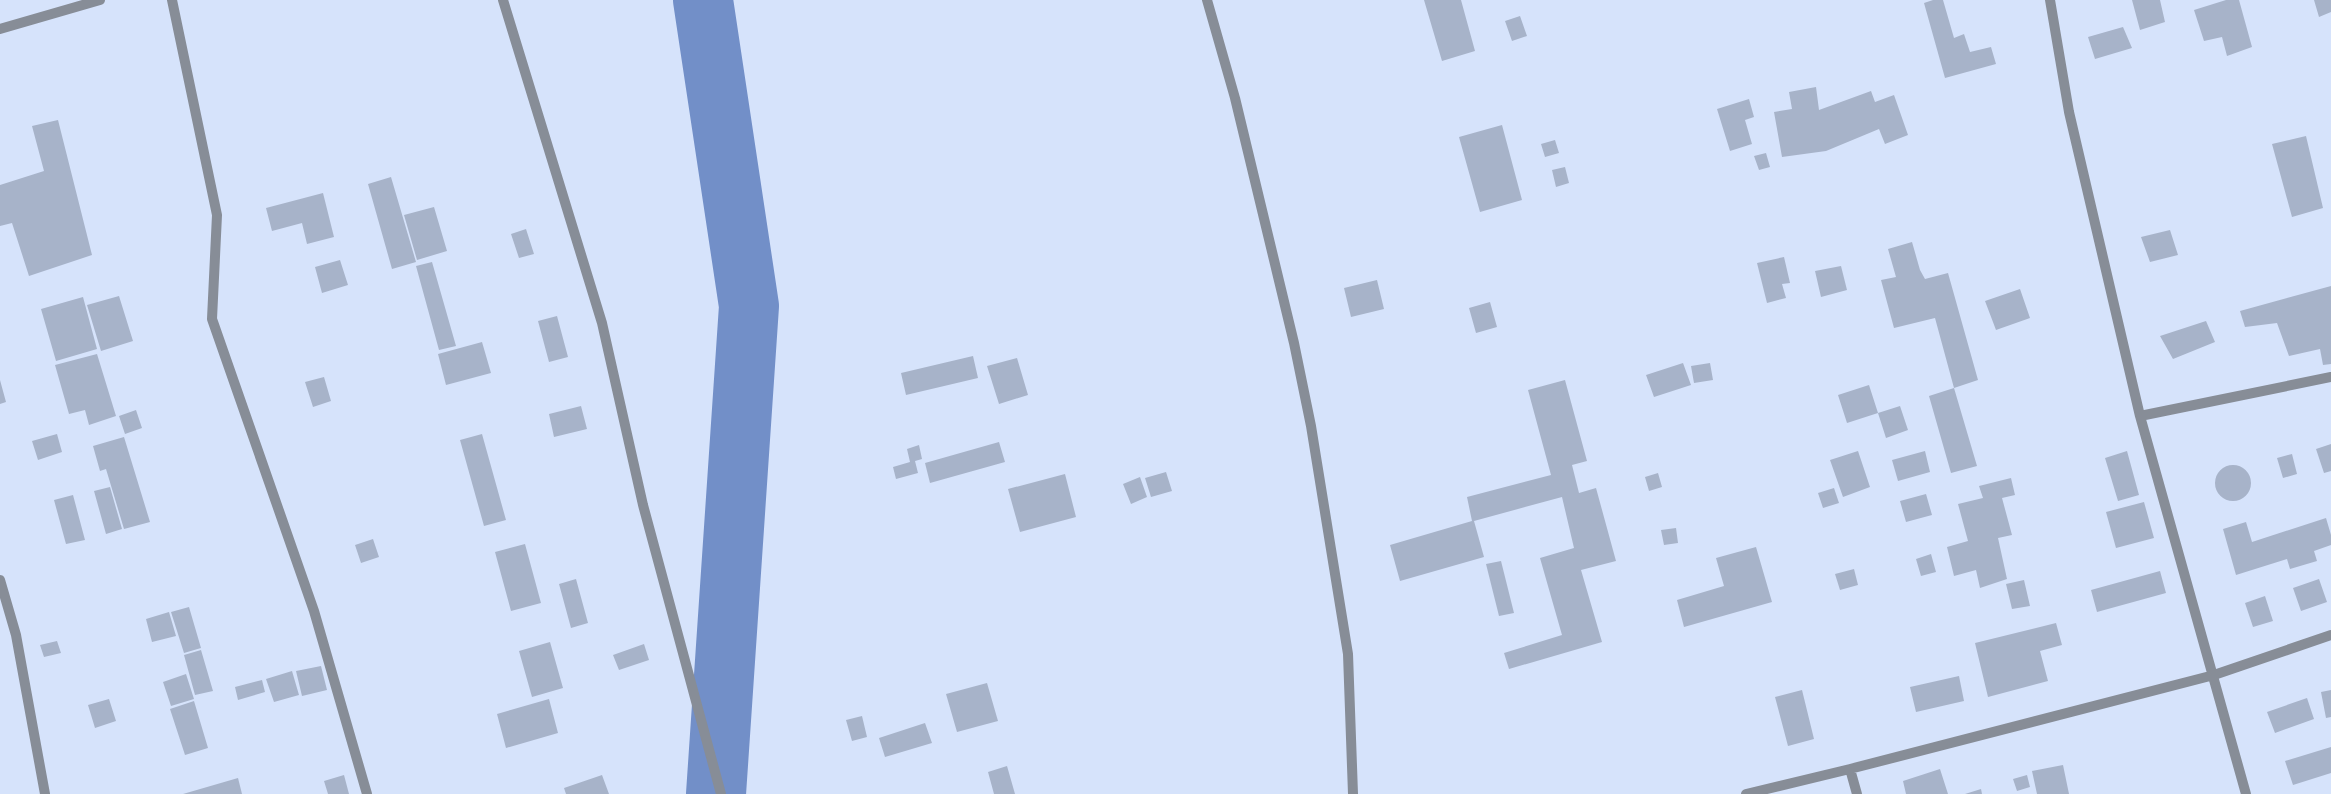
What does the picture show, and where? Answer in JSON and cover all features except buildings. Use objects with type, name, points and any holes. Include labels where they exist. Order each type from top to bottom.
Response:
[{"type":"street","points":[[0,29],[100,0]]},
{"type":"street","points":[[172,0],[217,215],[212,319],[314,611],[367,794]]},
{"type":"street","points":[[503,0],[602,323],[643,505],[721,794]]},
{"type":"street","points":[[1207,0],[1236,98],[1294,343],[1311,426],[1348,654],[1353,794]]},
{"type":"street","points":[[2050,0],[2069,112],[2140,416],[2214,675],[2246,794]]},
{"type":"street","points":[[2140,416],[2331,377]]},
{"type":"street","points":[[0,580],[16,635],[45,794]]},
{"type":"street","points":[[1746,794],[1850,769],[2214,675],[2331,635]]},
{"type":"street","points":[[1850,769],[1857,794]]},
{"type":"waterway","points":[[703,0],[749,306],[716,794]]}]
